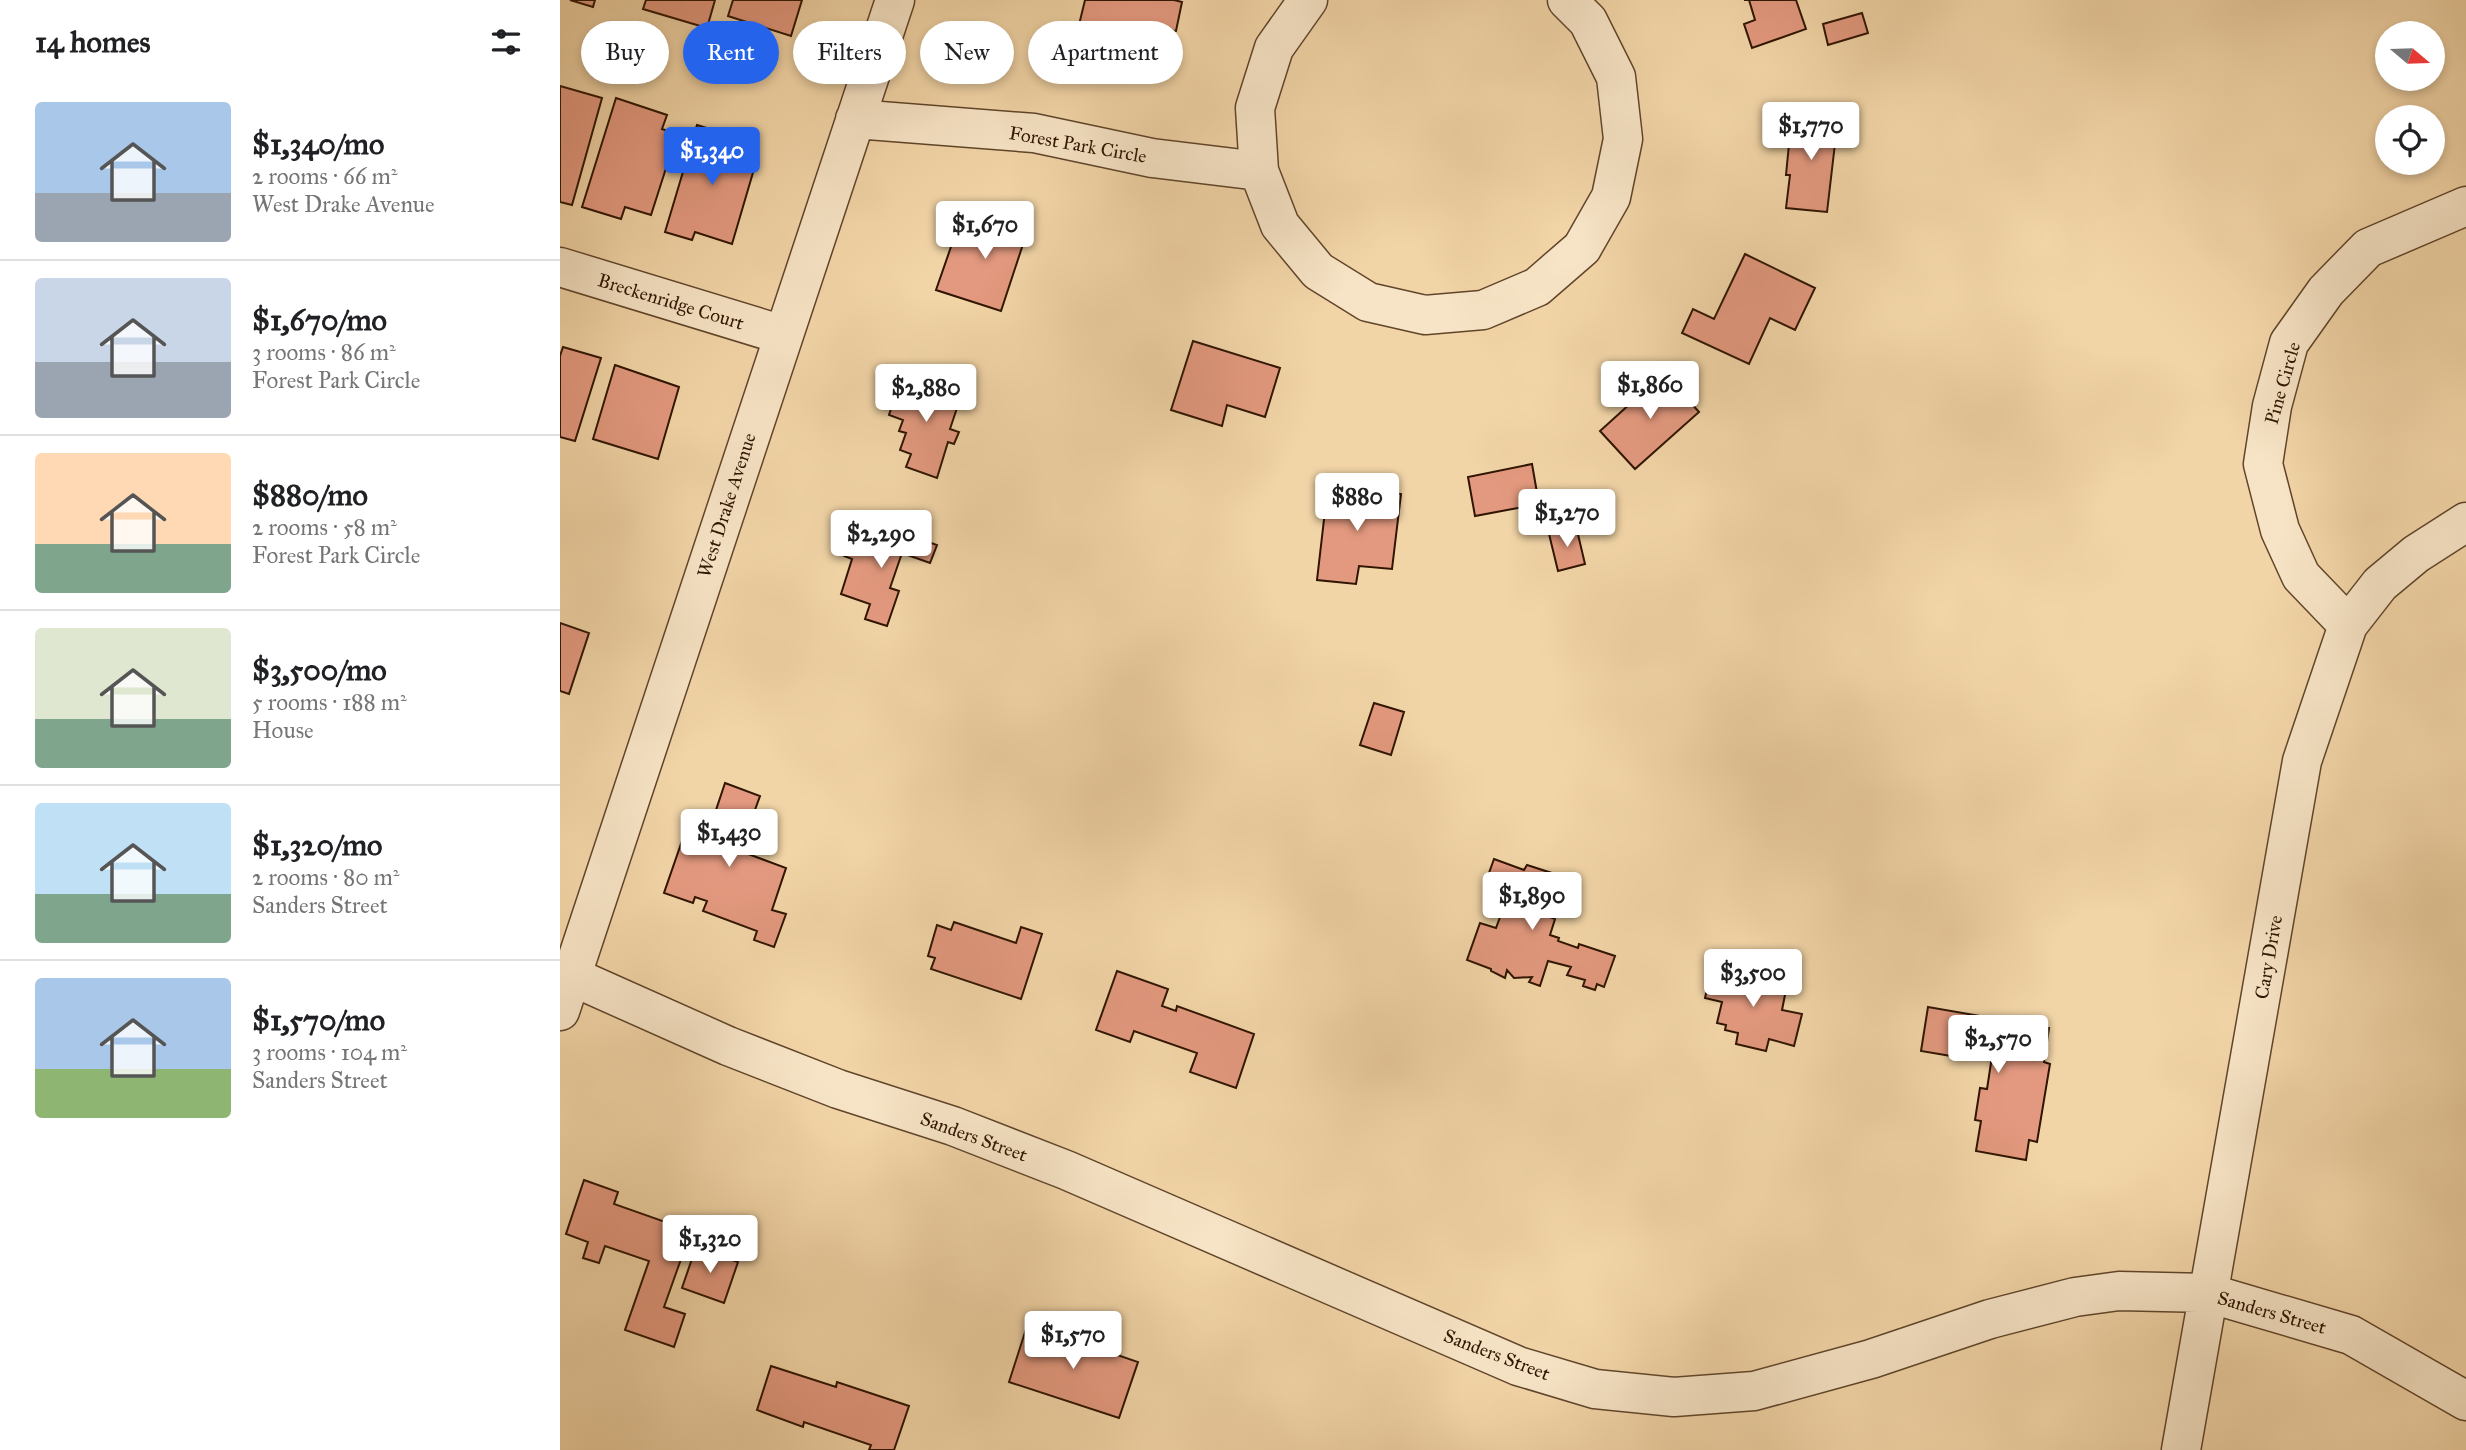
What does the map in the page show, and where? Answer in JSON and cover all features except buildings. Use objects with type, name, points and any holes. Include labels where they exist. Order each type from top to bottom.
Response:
[{"type":"street","name":"West Drake Avenue","points":[[564,986],[895,0]]},
{"type":"street","points":[[1308,0],[1274,48],[1255,108],[1259,171],[1280,225],[1318,271],[1368,302],[1425,315],[1483,310],[1537,287],[1582,248],[1611,197],[1623,139],[1616,77],[1588,21],[1567,0]]},
{"type":"street","name":"Forest Park Circle","points":[[855,119],[1034,133],[1152,158],[1259,171]]},
{"type":"street","name":"Pine Circle","points":[[2348,625],[2301,576],[2280,530],[2263,464],[2272,406],[2290,343],[2326,291],[2368,248],[2466,206]]},
{"type":"street","name":"Breckenridge Court","points":[[560,267],[783,335]]},
{"type":"street","name":"Cary Drive","points":[[2181,1450],[2302,761],[2348,625],[2380,584],[2416,554],[2466,522]]},
{"type":"street","name":"Sanders Street","points":[[564,986],[838,1089],[953,1126],[1066,1170],[1518,1366],[1595,1389],[1674,1397],[1754,1391],[1871,1359],[1990,1319],[2075,1297],[2119,1291],[2208,1293],[2351,1335],[2466,1401]]}]
